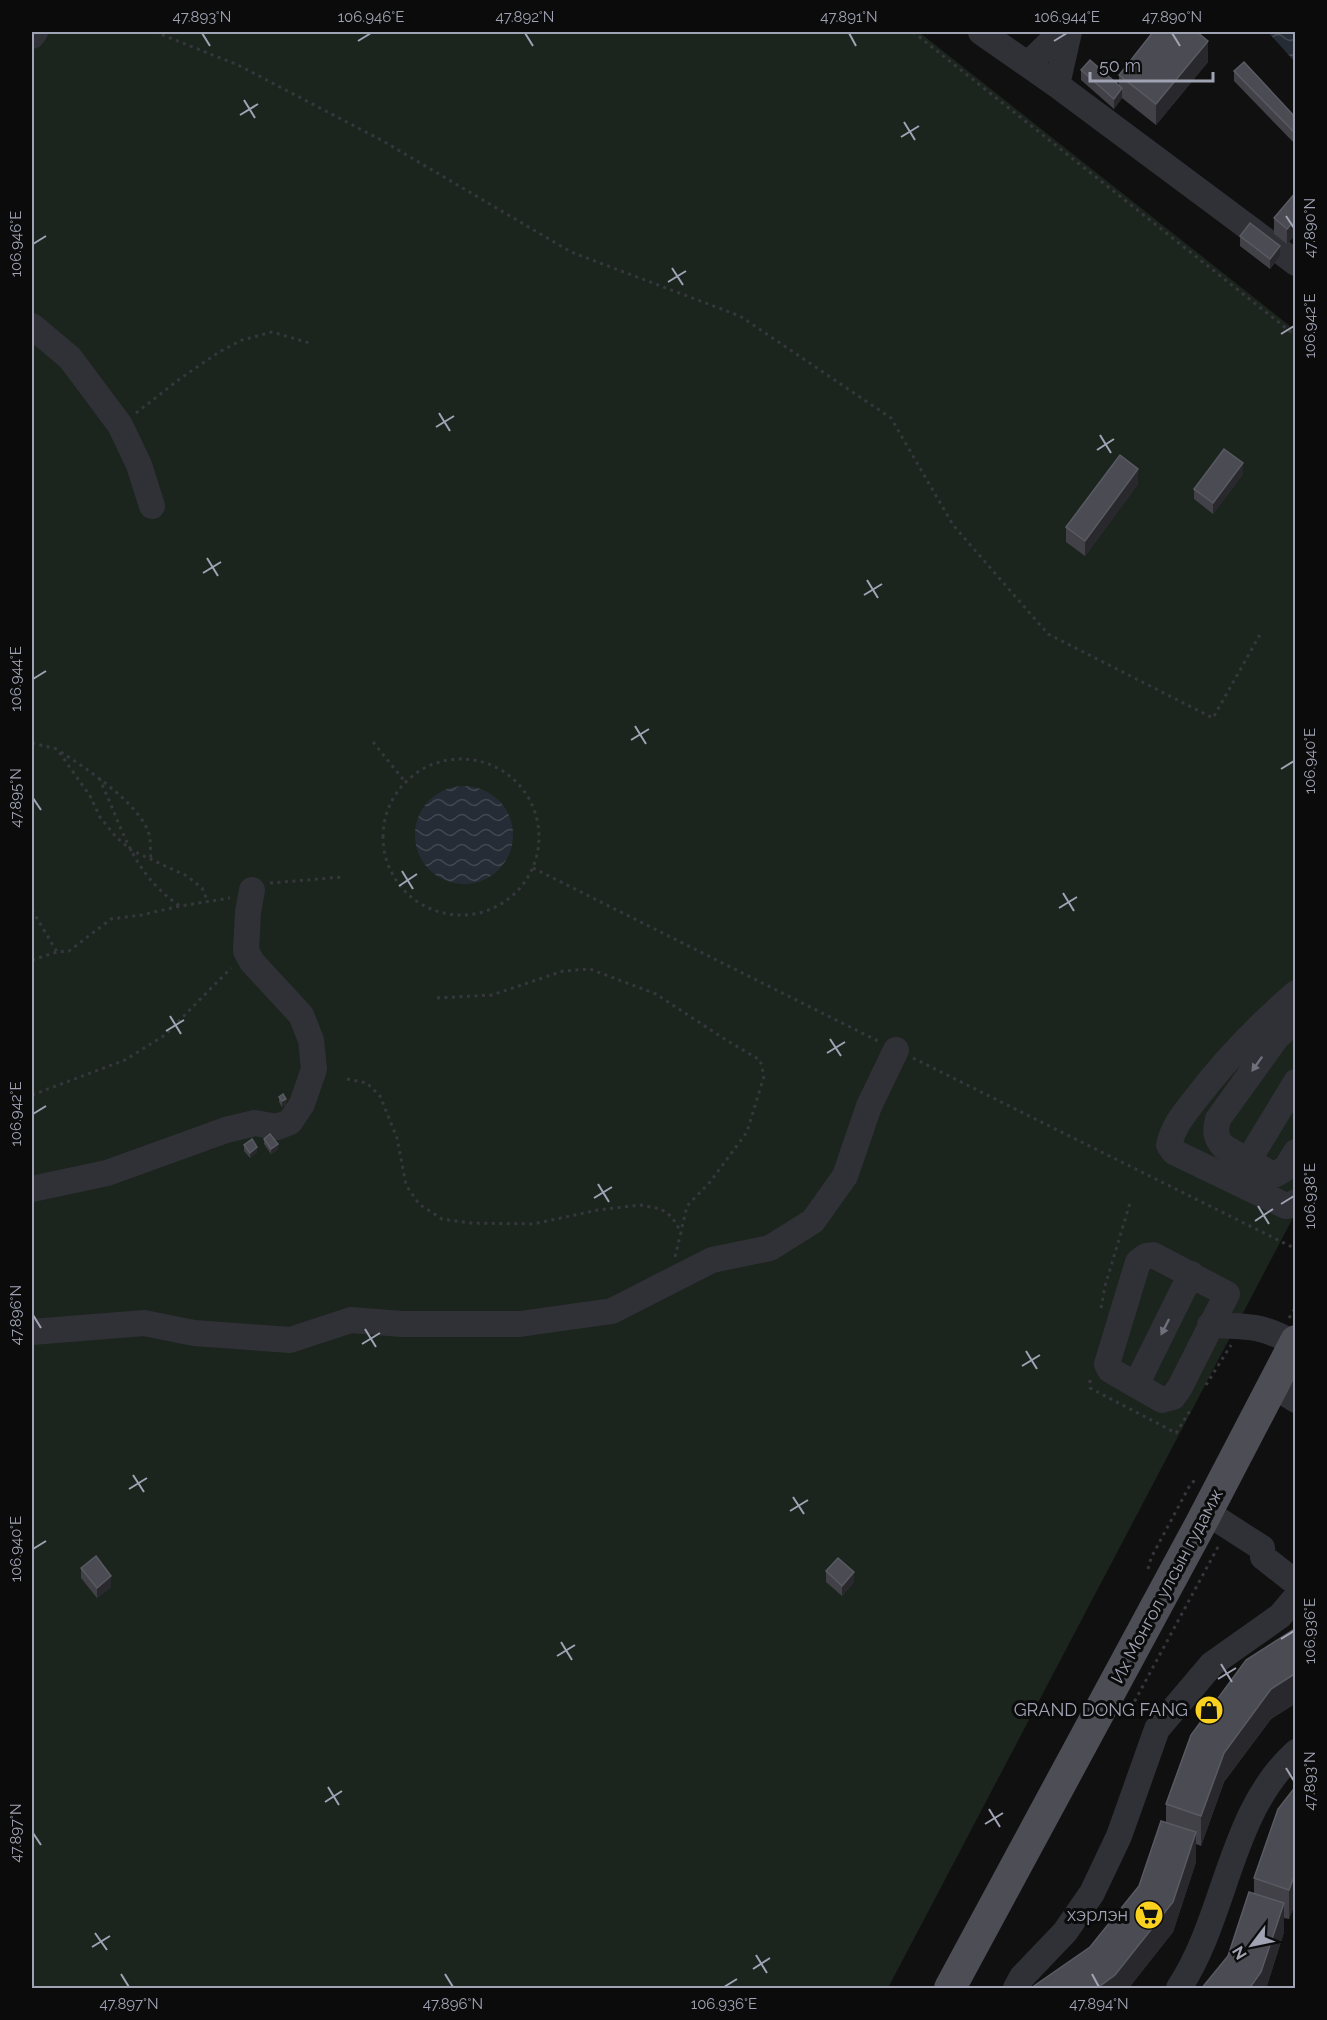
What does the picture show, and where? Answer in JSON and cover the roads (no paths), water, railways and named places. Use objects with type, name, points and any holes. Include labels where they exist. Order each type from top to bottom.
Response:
[{"type":"main road","name":"Их Монгол улсын гудамж","points":[[950,1989],[1203,1520],[1284,1393],[1295,1343]]},
{"type":"street","points":[[32,36],[35,32]]},
{"type":"street","points":[[981,32],[1058,85],[1296,262]]},
{"type":"street","points":[[1028,64],[1060,32]]},
{"type":"street","points":[[1058,85],[1069,32]]},
{"type":"street","points":[[32,326],[70,358],[120,425],[139,465],[152,506]]},
{"type":"street","points":[[32,1189],[107,1173],[226,1130],[255,1123],[277,1127],[290,1122],[302,1104],[314,1069],[311,1040],[301,1015],[252,962],[246,951],[248,912],[252,890]]},
{"type":"street","points":[[1296,993],[1266,1019],[1218,1068],[1173,1130],[1169,1144],[1174,1152],[1286,1206],[1296,1202]]},
{"type":"street","points":[[1296,1020],[1277,1037],[1218,1119],[1215,1130],[1218,1141],[1224,1147],[1276,1174],[1286,1168],[1296,1152]]},
{"type":"street","points":[[36,1329],[144,1323],[194,1333],[290,1340],[351,1320],[402,1324],[520,1324],[612,1311],[712,1260],[770,1248],[813,1221],[845,1176],[869,1106],[897,1050]]},
{"type":"street","points":[[1248,1161],[1296,1082]]},
{"type":"street","points":[[1227,1294],[1173,1397],[1162,1400],[1110,1370],[1107,1364],[1138,1262],[1146,1256],[1153,1255],[1227,1294],[1262,1328]]},
{"type":"street","points":[[1136,1385],[1191,1274]]},
{"type":"street","points":[[1210,1325],[1262,1328],[1295,1343]]},
{"type":"street","points":[[1203,1520],[1254,1561],[1263,1557],[1296,1583]]},
{"type":"street","points":[[1016,1989],[1022,1977],[1065,1932],[1092,1893],[1119,1836],[1157,1729],[1212,1664],[1280,1616],[1296,1597]]},
{"type":"street","points":[[1179,1989],[1196,1959],[1252,1814],[1267,1784],[1296,1752]]},
{"type":"water","points":[[1268,32],[1295,32],[1295,62]]},
{"type":"water","points":[[464,786],[483,790],[499,800],[509,816],[513,835],[509,854],[499,870],[483,880],[464,884],[445,880],[429,870],[419,854],[415,835],[419,816],[429,800],[445,790]]},
{"type":"place","name":"GRAND DONG FANG","points":[[1209,1710]]},
{"type":"place","name":"хэрлэн","points":[[1149,1915]]}]
